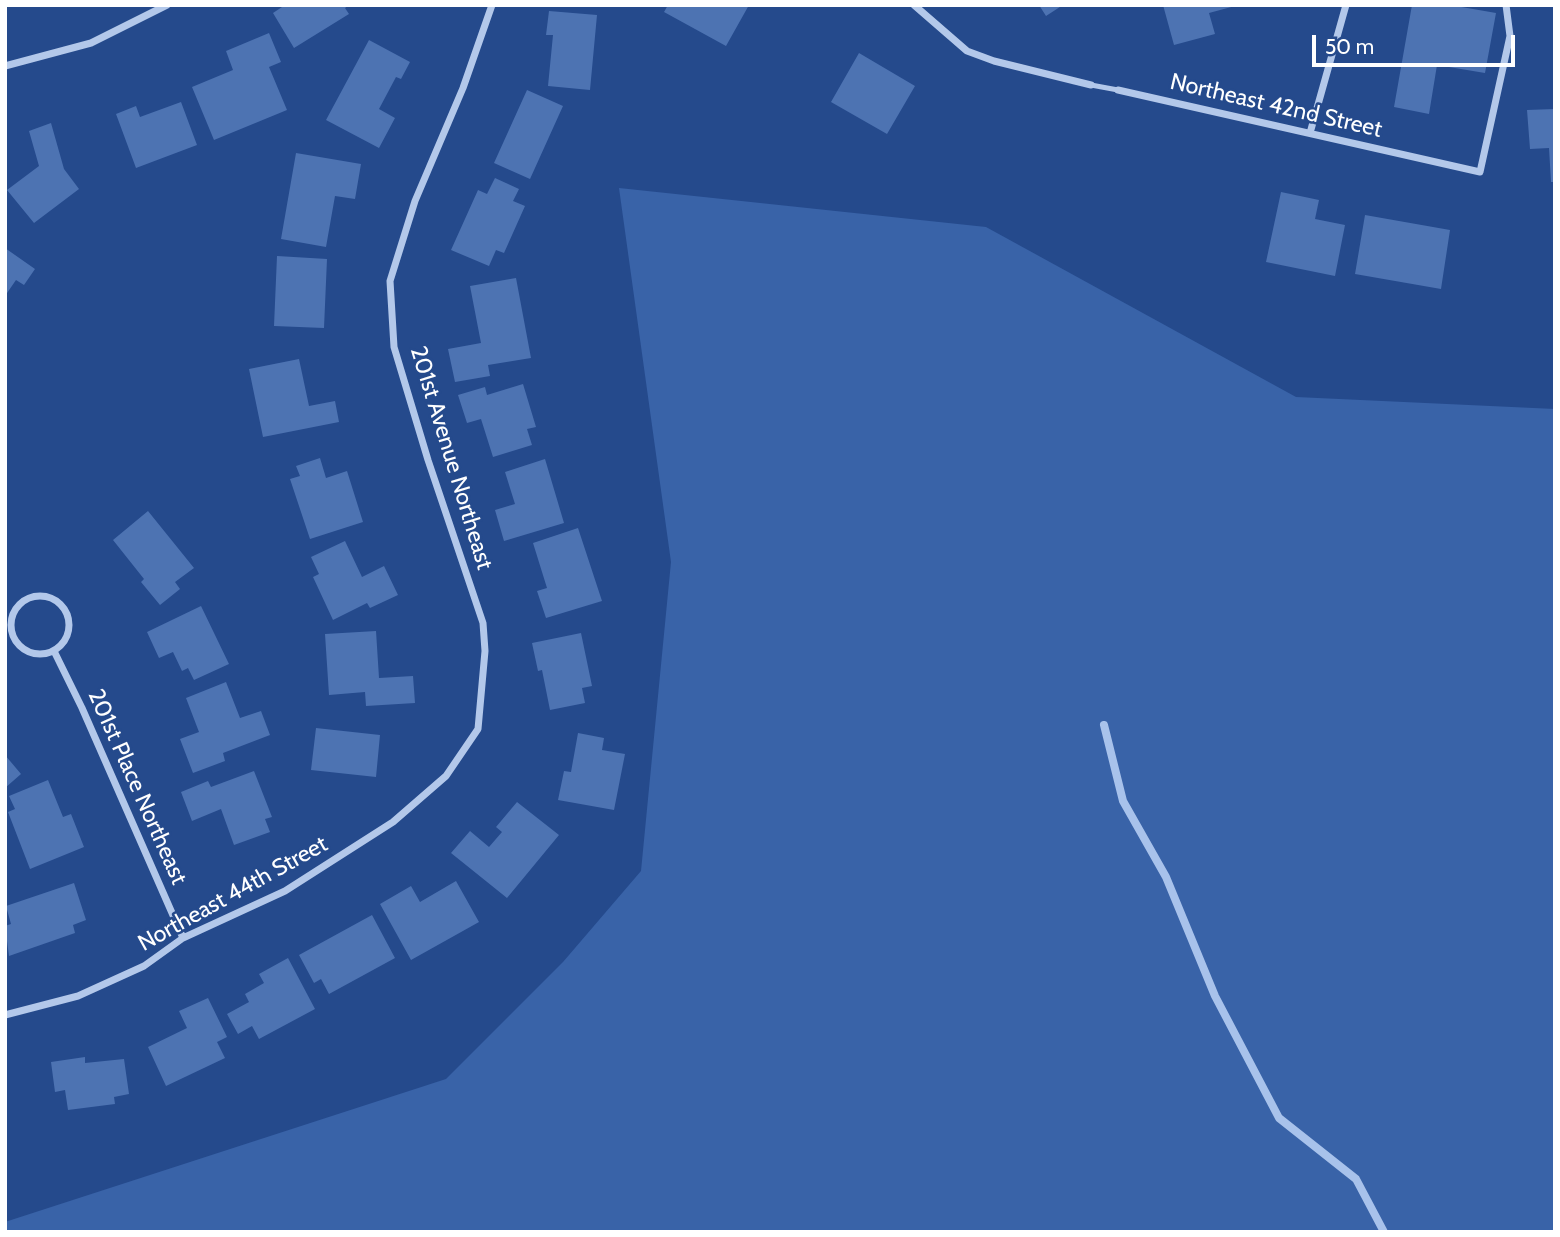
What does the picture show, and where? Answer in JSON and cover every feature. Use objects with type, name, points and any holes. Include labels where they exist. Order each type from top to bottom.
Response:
[{"type":"street","points":[[5,66],[92,43],[167,5]]},
{"type":"street","name":"201st Avenue Northeast","points":[[478,729],[485,652],[483,623],[428,460],[394,347],[390,281],[415,201],[463,89],[492,5]]},
{"type":"street","name":"Northeast 42nd Street","points":[[914,5],[967,51],[994,61],[1091,85]]},
{"type":"street","points":[[1310,133],[1346,5]]},
{"type":"street","name":"Northeast 42nd Street","points":[[1118,90],[1480,172],[1510,36],[1506,5]]},
{"type":"street","points":[[47,597],[64,608],[70,627],[68,637],[54,651],[34,654],[24,650],[12,634],[13,614],[27,599],[47,597]]},
{"type":"street","name":"201st Place Northeast","points":[[54,651],[82,708],[183,938]]},
{"type":"street","name":"Northeast 44th Street","points":[[5,1015],[78,996],[144,966],[183,938],[285,891],[393,822],[446,776],[478,729]]},
{"type":"lane","name":"Northeast 42nd Street","points":[[1091,85],[1118,90]]},
{"type":"shaded area","points":[[619,188],[986,227],[1296,397],[1555,409],[1555,1232],[5,1232],[5,1222],[446,1079],[563,962],[641,871],[671,562]]},
{"type":"building","points":[[285,5],[349,5],[345,8],[349,14],[294,48],[273,13]]},
{"type":"building","points":[[668,5],[749,5],[726,46],[664,12]]},
{"type":"building","points":[[1039,5],[1063,5],[1046,16]]},
{"type":"building","points":[[1163,5],[1235,6],[1209,13],[1215,34],[1174,45]]},
{"type":"building","points":[[1412,5],[1450,5],[1496,13],[1485,73],[1437,65],[1429,114],[1394,107]]},
{"type":"building","points":[[549,11],[597,15],[590,90],[548,86],[553,35],[546,35]]},
{"type":"building","points":[[269,33],[281,62],[269,67],[287,110],[214,140],[192,87],[233,70],[226,51]]},
{"type":"building","points":[[369,40],[410,62],[401,79],[396,77],[379,109],[395,118],[379,148],[326,120]]},
{"type":"building","points":[[859,53],[915,86],[887,134],[831,102]]},
{"type":"building","points":[[527,90],[563,106],[530,179],[494,163]]},
{"type":"building","points":[[181,102],[197,145],[136,168],[116,114],[136,106],[140,117]]},
{"type":"building","points":[[1555,109],[1555,182],[1551,182],[1549,148],[1530,149],[1527,110]]},
{"type":"building","points":[[51,123],[64,169],[79,189],[34,223],[7,190],[39,166],[29,131]]},
{"type":"building","points":[[296,153],[361,164],[355,199],[335,196],[326,247],[281,239]]},
{"type":"building","points":[[495,178],[519,189],[513,201],[525,206],[504,253],[496,250],[489,266],[451,250],[478,190],[487,194]]},
{"type":"building","points":[[1281,192],[1319,200],[1315,219],[1345,225],[1335,276],[1266,262]]},
{"type":"building","points":[[1365,215],[1450,230],[1441,289],[1355,274]]},
{"type":"building","points":[[5,248],[35,269],[24,285],[16,280],[5,296]]},
{"type":"building","points":[[277,256],[327,259],[324,328],[274,326]]},
{"type":"building","points":[[516,278],[531,358],[488,365],[490,376],[455,382],[448,349],[481,343],[470,286]]},
{"type":"building","points":[[299,359],[309,406],[335,401],[339,422],[263,437],[249,369]]},
{"type":"building","points":[[523,384],[536,427],[527,429],[532,445],[493,457],[481,419],[467,423],[458,395],[485,387],[487,395]]},
{"type":"building","points":[[320,458],[326,478],[347,471],[363,522],[310,539],[290,479],[300,476],[296,466]]},
{"type":"building","points":[[545,459],[564,523],[504,541],[495,510],[515,504],[505,472]]},
{"type":"building","points":[[148,511],[194,568],[175,582],[180,589],[160,605],[141,582],[144,579],[113,540]]},
{"type":"building","points":[[578,528],[602,601],[546,618],[537,591],[547,588],[533,543]]},
{"type":"building","points":[[345,541],[362,577],[384,566],[398,595],[370,608],[367,603],[333,620],[313,577],[319,574],[311,557]]},
{"type":"building","points":[[201,606],[229,664],[194,680],[188,668],[182,671],[173,652],[159,658],[147,632]]},
{"type":"building","points":[[376,631],[379,678],[413,676],[415,703],[366,706],[365,692],[329,695],[325,634]]},
{"type":"building","points":[[581,633],[592,686],[582,688],[585,703],[550,710],[542,670],[538,671],[532,643]]},
{"type":"building","points":[[226,682],[240,718],[261,711],[270,735],[223,753],[225,761],[193,773],[180,739],[199,732],[186,698]]},
{"type":"building","points":[[316,728],[380,735],[376,777],[311,770]]},
{"type":"building","points":[[578,733],[604,738],[602,750],[625,754],[614,810],[558,800],[564,771],[571,772]]},
{"type":"building","points":[[5,755],[21,774],[5,788]]},
{"type":"building","points":[[254,771],[272,817],[265,819],[270,832],[234,845],[221,809],[192,821],[181,792],[208,781],[211,787]]},
{"type":"building","points":[[48,780],[63,817],[71,814],[84,847],[30,869],[8,812],[15,809],[9,796]]},
{"type":"building","points":[[517,802],[559,835],[507,898],[451,853],[470,831],[489,847],[502,832],[496,827]]},
{"type":"building","points":[[456,881],[479,922],[411,960],[380,904],[411,886],[420,902]]},
{"type":"building","points":[[74,883],[86,920],[73,925],[75,933],[9,956],[5,926],[11,924],[6,906]]},
{"type":"building","points":[[372,915],[395,958],[329,994],[321,979],[314,983],[299,955]]},
{"type":"building","points":[[288,958],[315,1009],[259,1039],[252,1026],[238,1034],[227,1014],[249,1002],[245,994],[264,983],[259,974]]},
{"type":"building","points":[[208,998],[227,1037],[217,1042],[225,1058],[166,1086],[148,1047],[187,1028],[179,1011]]},
{"type":"building","points":[[85,1057],[85,1063],[124,1059],[129,1094],[114,1097],[115,1104],[68,1110],[65,1090],[55,1092],[51,1062]]},
{"type":"waterway","points":[[1104,725],[1123,801],[1166,877],[1215,996],[1279,1118],[1356,1179],[1384,1232]]}]
